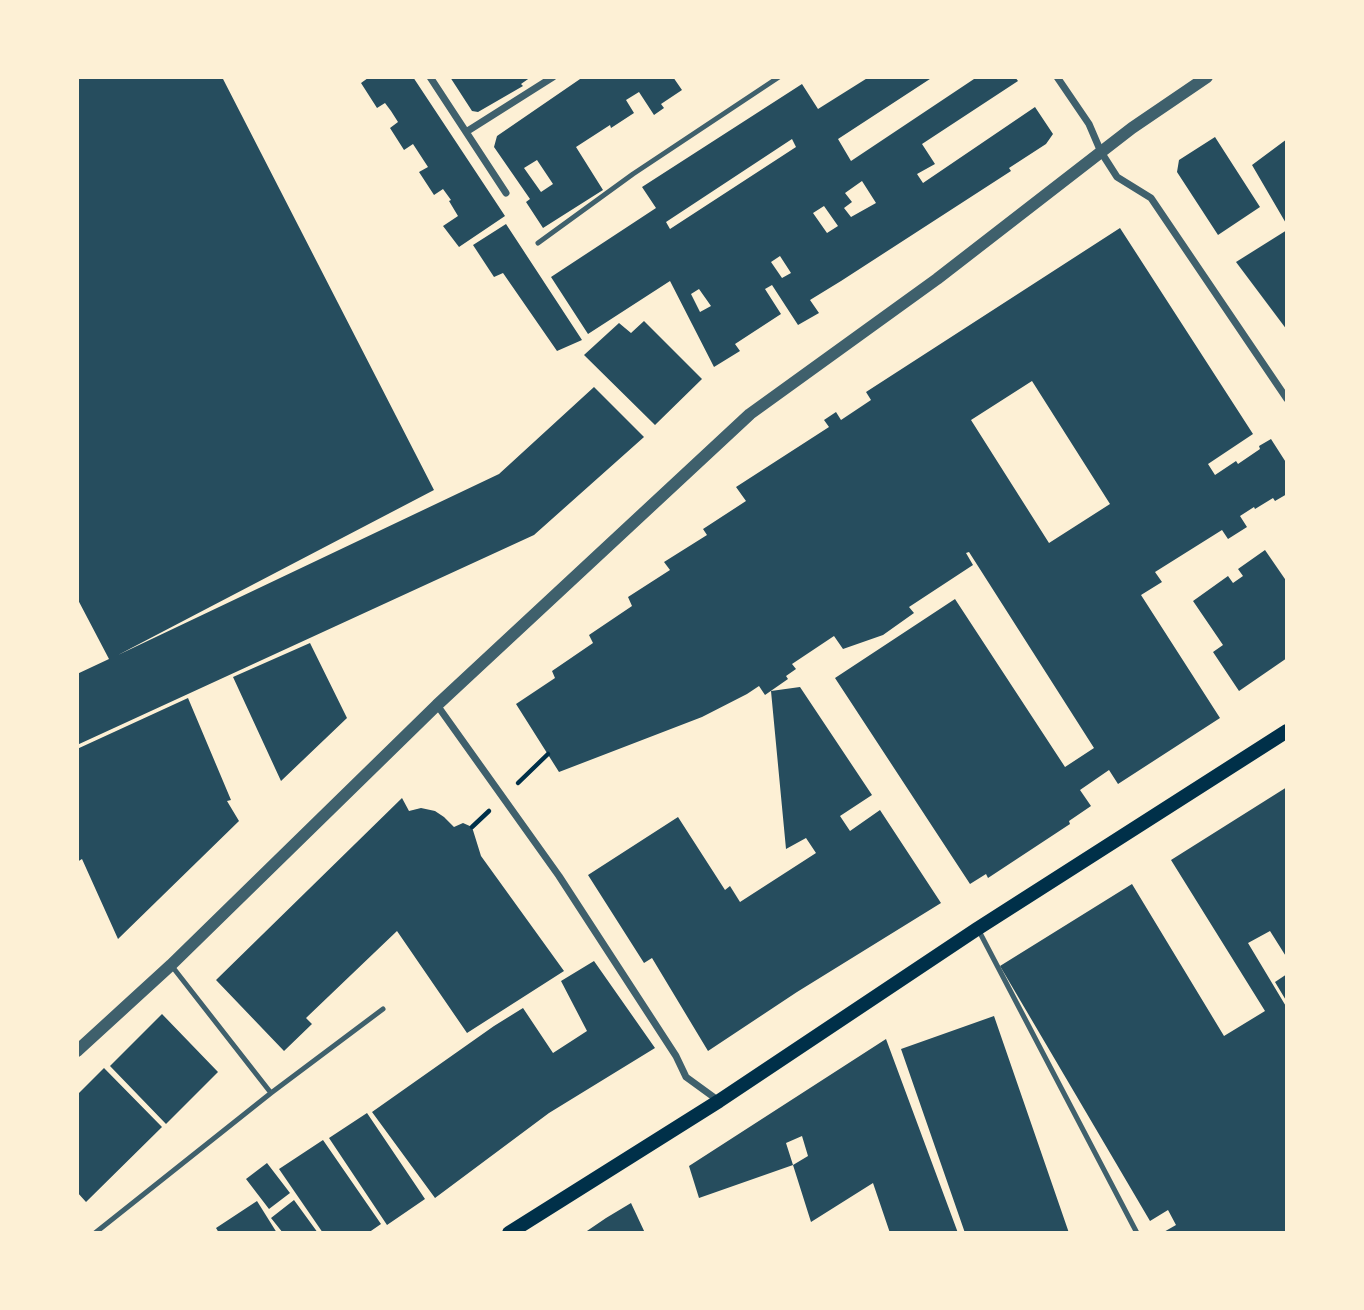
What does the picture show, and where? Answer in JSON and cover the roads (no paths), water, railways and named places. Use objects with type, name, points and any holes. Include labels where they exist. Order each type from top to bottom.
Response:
[{"type":"main road","points":[[509,1233],[719,1101],[977,929],[1287,731]]},
{"type":"street","points":[[430,77],[506,193]]},
{"type":"street","points":[[466,132],[553,77]]},
{"type":"street","points":[[1058,77],[1089,124],[1101,152],[1117,177],[1152,198],[1287,399]]},
{"type":"street","points":[[77,1051],[171,965],[438,705],[750,414],[937,279],[1132,128],[1207,77]]},
{"type":"street","points":[[438,705],[559,876],[676,1056],[686,1077],[719,1101]]},
{"type":"lane","points":[[538,243],[633,174],[779,77]]},
{"type":"lane","points":[[977,929],[1136,1233]]},
{"type":"lane","points":[[171,965],[271,1093]]},
{"type":"lane","points":[[95,1233],[271,1093],[383,1009]]}]
